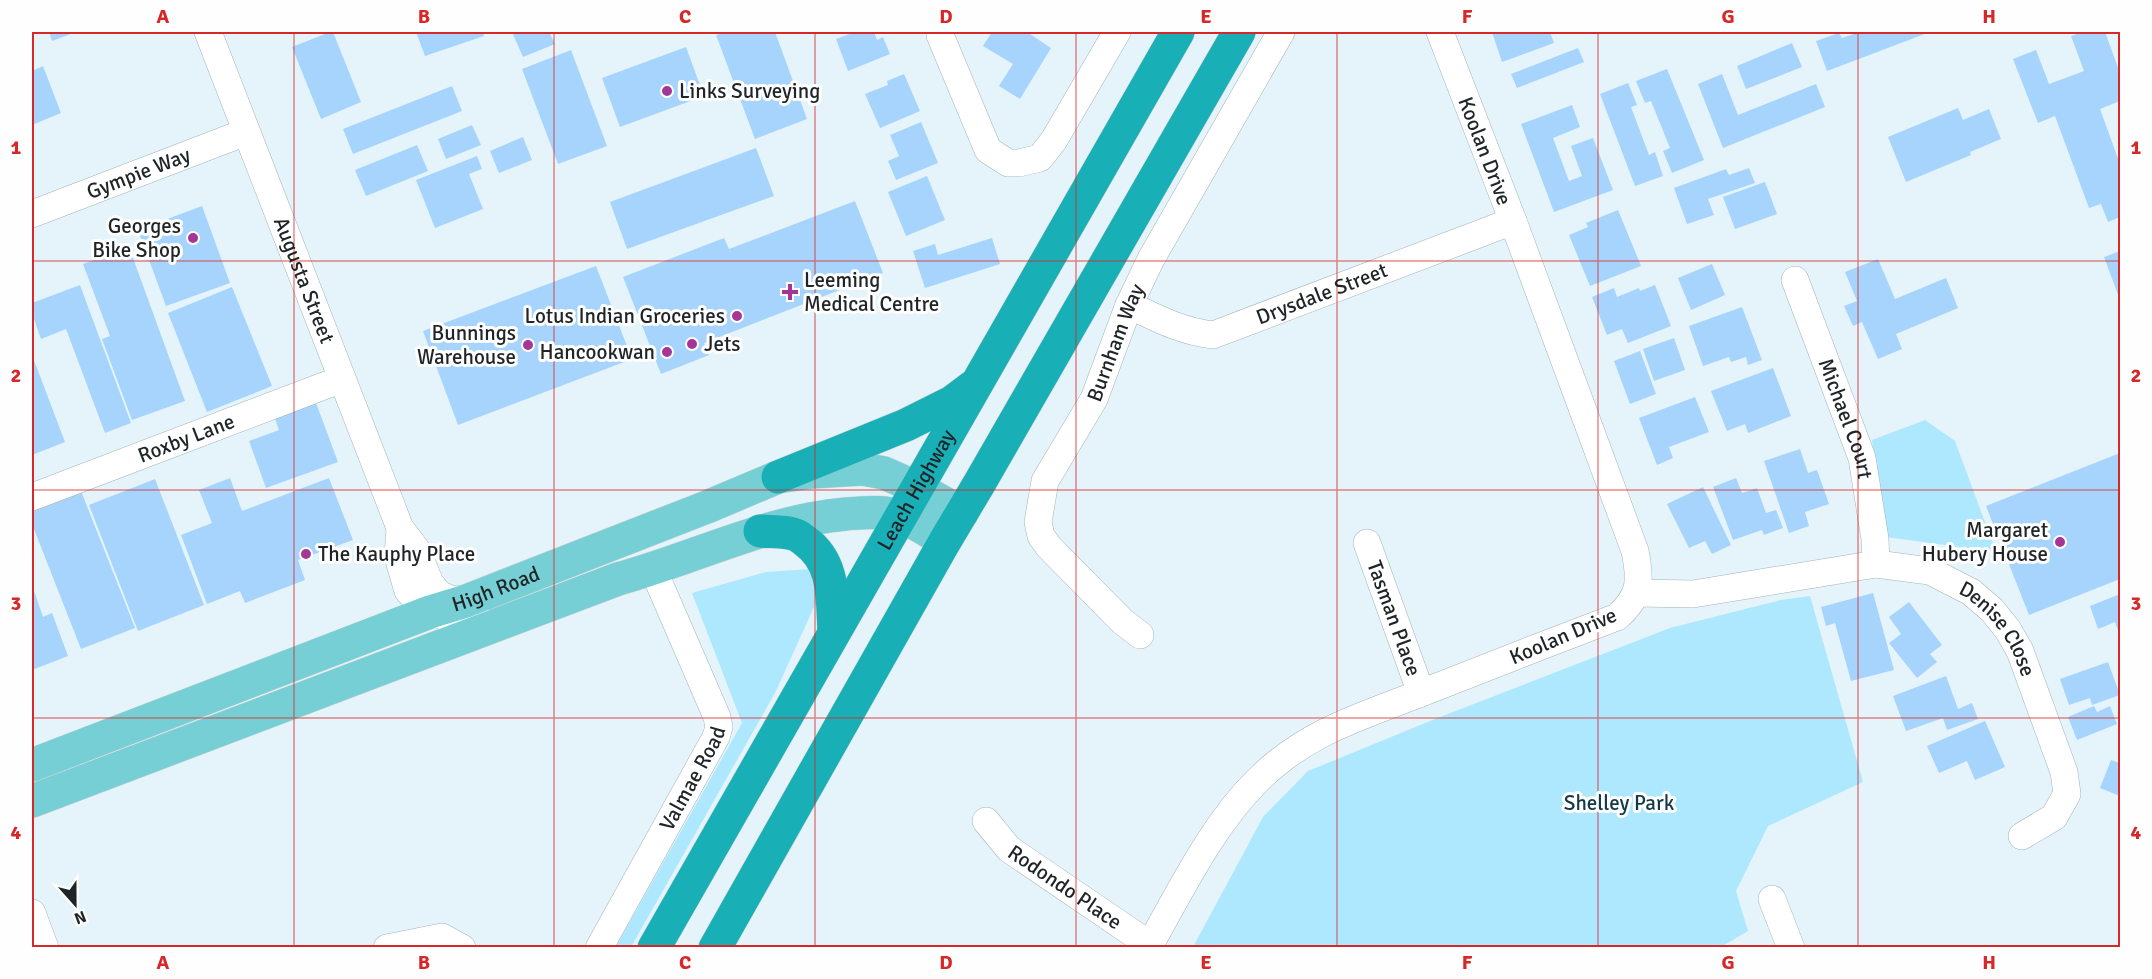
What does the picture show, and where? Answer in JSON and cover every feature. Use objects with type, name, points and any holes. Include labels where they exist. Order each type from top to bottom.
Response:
[{"type":"highway","name":"Leach Highway","points":[[654,948],[1178,32]]},
{"type":"highway","points":[[715,948],[945,541],[1239,32]]},
{"type":"highway","points":[[778,477],[906,424],[952,402],[976,384]]},
{"type":"highway","points":[[760,531],[795,534],[814,547],[828,571],[834,632]]},
{"type":"main road","name":"High Road","points":[[32,765],[390,629],[419,602],[466,601],[778,477],[811,472],[863,469],[884,473],[916,487],[962,513]]},
{"type":"main road","name":"High Road","points":[[32,801],[618,579],[760,531],[821,516],[870,511],[900,516],[945,541]]},
{"type":"street","name":"Augusta Street","points":[[208,32],[400,528],[416,549],[430,583],[439,594],[450,599],[466,601]]},
{"type":"street","points":[[940,35],[988,150],[1008,163],[1019,163],[1040,158],[1054,140],[1117,32]]},
{"type":"street","name":"Burnham Way","points":[[1140,635],[1122,621],[1041,536],[1038,522],[1045,481],[1094,399],[1130,305],[1151,259],[1281,32]]},
{"type":"street","name":"Koolan Drive","points":[[1149,946],[1217,830],[1255,782],[1274,764],[1341,723],[1617,617],[1630,605],[1637,593],[1639,574],[1635,551],[1513,221],[1440,32]]},
{"type":"street","name":"Gympie Way","points":[[32,214],[246,132]]},
{"type":"street","name":"Drysdale Street","points":[[1130,305],[1171,325],[1201,334],[1213,335],[1513,221]]},
{"type":"street","name":"Michael Court","points":[[1795,280],[1862,458],[1875,538],[1876,564]]},
{"type":"street","name":"Roxby Lane","points":[[32,497],[342,379]]},
{"type":"street","name":"Augusta Street","points":[[400,528],[398,557],[419,602]]},
{"type":"street","name":"Tasman Place","points":[[1367,543],[1421,693]]},
{"type":"street","name":"Denise Close","points":[[1637,593],[1693,594],[1876,564],[1930,571],[1971,592],[2008,630],[2020,651],[2064,772],[2067,794],[2054,817],[2022,836]]},
{"type":"street","name":"Valmae Road","points":[[599,948],[716,737],[719,727],[717,717],[652,569]]},
{"type":"street","points":[[419,602],[459,621],[500,624]]},
{"type":"street","name":"Rodondo Place","points":[[986,820],[1010,849],[1149,946]]},
{"type":"street","points":[[1772,899],[1791,948]]},
{"type":"street","points":[[32,913],[45,948]]},
{"type":"street","points":[[387,948],[442,937],[462,948]]},
{"type":"green space","points":[[1925,420],[1955,441],[1996,552],[1886,537],[1872,440]]},
{"type":"green space","points":[[811,569],[819,596],[775,693],[631,947],[615,948],[742,723],[692,593],[766,572]]},
{"type":"green space","name":"Shelley Park","points":[[1810,596],[1863,782],[1768,826],[1736,891],[1748,931],[1721,947],[1193,947],[1263,817],[1308,771],[1670,628],[1781,600]]},
{"type":"building","points":[[49,32],[76,32],[52,41]]},
{"type":"building","points":[[333,32],[361,102],[321,119],[292,47]]},
{"type":"building","points":[[416,32],[483,32],[484,36],[425,56]]},
{"type":"building","points":[[512,32],[549,32],[555,44],[523,57]]},
{"type":"building","points":[[727,32],[775,32],[807,119],[755,139],[716,35]]},
{"type":"building","points":[[855,32],[874,32],[877,40],[883,37],[890,54],[848,71],[836,39]]},
{"type":"building","points":[[992,32],[1027,32],[1051,48],[1020,99],[999,86],[1013,64],[983,46]]},
{"type":"building","points":[[1492,32],[1550,32],[1554,43],[1502,62]]},
{"type":"building","points":[[1860,32],[1930,32],[1827,71],[1816,41],[1839,33],[1842,38]]},
{"type":"building","points":[[2083,32],[2105,32],[2120,73],[2120,101],[2100,109],[2120,164],[2120,217],[2108,222],[2101,204],[2089,208],[2055,116],[2038,123],[2013,59],[2036,50],[2049,84],[2084,71],[2071,36]]},
{"type":"building","points":[[1792,43],[1802,67],[1746,89],[1737,66]]},
{"type":"building","points":[[686,47],[704,96],[620,127],[602,78]]},
{"type":"building","points":[[1578,48],[1584,62],[1517,88],[1511,74]]},
{"type":"building","points":[[571,50],[607,146],[558,164],[522,69]]},
{"type":"building","points":[[43,66],[61,113],[32,125],[32,71]]},
{"type":"building","points":[[1667,69],[1704,160],[1672,173],[1663,151],[1670,148],[1651,101],[1645,103],[1636,81]]},
{"type":"building","points":[[904,74],[920,111],[880,128],[865,94],[888,85],[887,81]]},
{"type":"building","points":[[1722,74],[1738,115],[1816,84],[1825,107],[1723,148],[1698,84]]},
{"type":"building","points":[[1628,83],[1637,105],[1631,107],[1649,155],[1655,152],[1663,176],[1635,186],[1600,94]]},
{"type":"building","points":[[452,86],[462,111],[353,154],[343,129]]},
{"type":"building","points":[[1572,105],[1580,127],[1553,138],[1569,181],[1582,176],[1571,146],[1593,138],[1613,190],[1554,212],[1521,124]]},
{"type":"building","points":[[1958,108],[1963,120],[1989,109],[2001,139],[1970,152],[1971,155],[1906,182],[1888,137]]},
{"type":"building","points":[[921,122],[938,163],[896,180],[888,161],[899,156],[890,135]]},
{"type":"building","points":[[472,125],[481,145],[446,159],[438,139]]},
{"type":"building","points":[[523,137],[532,160],[499,173],[490,151]]},
{"type":"building","points":[[417,145],[428,171],[366,196],[355,170]]},
{"type":"building","points":[[756,148],[774,196],[627,249],[610,202]]},
{"type":"building","points":[[477,156],[482,169],[469,174],[483,209],[435,228],[416,180]]},
{"type":"building","points":[[1749,168],[1755,183],[1708,199],[1714,215],[1687,224],[1674,188],[1726,169],[1729,175]]},
{"type":"building","points":[[927,176],[945,220],[906,236],[888,192]]},
{"type":"building","points":[[1765,182],[1777,214],[1735,229],[1723,197]]},
{"type":"building","points":[[855,201],[883,273],[704,343],[709,355],[661,374],[623,277],[724,238],[729,249]]},
{"type":"building","points":[[202,206],[230,283],[166,306],[138,230]]},
{"type":"building","points":[[1618,210],[1641,266],[1590,286],[1569,235],[1588,227],[1586,223]]},
{"type":"building","points":[[992,238],[1000,264],[925,288],[913,251],[935,244],[938,255]]},
{"type":"building","points":[[129,247],[185,401],[132,420],[102,339],[110,336],[83,264]]},
{"type":"building","points":[[2120,251],[2120,300],[2104,257]]},
{"type":"building","points":[[1878,259],[1895,299],[1946,278],[1958,308],[1896,334],[1902,349],[1878,359],[1862,322],[1853,326],[1844,306],[1857,301],[1845,272]]},
{"type":"building","points":[[1712,264],[1725,295],[1691,310],[1678,278]]},
{"type":"building","name":"Bunnings Warehouse","points":[[596,266],[632,359],[458,425],[423,331]]},
{"type":"building","points":[[80,285],[131,423],[105,433],[66,329],[41,339],[32,313],[32,303]]},
{"type":"building","points":[[1655,285],[1671,326],[1628,343],[1622,329],[1607,335],[1592,297],[1614,288],[1617,297],[1639,288],[1640,291]]},
{"type":"building","points":[[232,287],[272,386],[207,412],[168,313]]},
{"type":"building","points":[[1742,307],[1762,360],[1748,365],[1746,357],[1731,362],[1729,357],[1703,366],[1689,326]]},
{"type":"building","points":[[1674,338],[1685,370],[1654,381],[1643,349]]},
{"type":"building","points":[[1640,351],[1656,394],[1630,404],[1614,361]]},
{"type":"building","points":[[32,355],[65,442],[32,455]]},
{"type":"building","points":[[1773,368],[1791,416],[1748,433],[1745,424],[1727,431],[1711,391]]},
{"type":"building","points":[[1695,397],[1709,432],[1669,447],[1673,458],[1657,465],[1639,418]]},
{"type":"building","points":[[316,403],[338,462],[266,488],[249,441],[279,430],[275,419]]},
{"type":"building","points":[[1800,449],[1808,473],[1817,470],[1829,504],[1805,512],[1809,526],[1789,533],[1764,461]]},
{"type":"building","name":"Margaret Hubery House","points":[[2120,453],[2120,579],[2029,615],[1986,506]]},
{"type":"building","points":[[230,478],[242,511],[329,478],[353,540],[298,560],[305,580],[245,603],[240,591],[207,604],[181,535],[212,523],[199,490]]},
{"type":"building","points":[[1736,478],[1742,493],[1757,488],[1766,513],[1776,510],[1783,528],[1764,535],[1762,530],[1733,540],[1713,487]]},
{"type":"building","points":[[155,479],[204,605],[138,631],[89,505]]},
{"type":"building","points":[[1703,487],[1731,545],[1712,554],[1705,541],[1689,548],[1667,504]]},
{"type":"building","points":[[81,491],[135,628],[81,649],[32,524],[32,511]]},
{"type":"building","points":[[32,585],[43,617],[52,613],[68,656],[32,670]]},
{"type":"building","points":[[1873,593],[1894,670],[1851,681],[1835,623],[1826,626],[1821,607]]},
{"type":"building","name":"Margaret Hubery House","points":[[2120,594],[2120,636],[2115,622],[2098,629],[2090,606]]},
{"type":"building","points":[[1909,602],[1942,645],[1930,654],[1937,662],[1917,678],[1889,643],[1901,634],[1889,617]]},
{"type":"building","points":[[2108,662],[2120,695],[2092,705],[2090,698],[2069,705],[2060,679]]},
{"type":"building","points":[[1946,676],[1958,709],[1972,703],[1978,719],[1947,730],[1943,718],[1906,731],[1893,696]]},
{"type":"building","points":[[2094,706],[2097,712],[2110,706],[2117,724],[2077,740],[2068,717]]},
{"type":"building","points":[[1985,721],[2005,767],[1975,780],[1967,761],[1939,773],[1927,746]]},
{"type":"building","points":[[2111,760],[2120,763],[2120,796],[2100,788]]},
{"type":"place","name":"Links Surveying","points":[[667,91]]},
{"type":"place","name":"Georges Bike Shop","points":[[193,238]]},
{"type":"place","name":"Leeming Medical Centre","points":[[790,292]]},
{"type":"place","name":"Lotus Indian Groceries","points":[[737,316]]},
{"type":"place","name":"Jets","points":[[692,344]]},
{"type":"place","name":"Bunnings Warehouse","points":[[528,345]]},
{"type":"place","name":"Hancookwan","points":[[667,352]]},
{"type":"place","name":"Margaret Hubery House","points":[[2060,542]]},
{"type":"place","name":"The Kauphy Place","points":[[306,554]]}]
